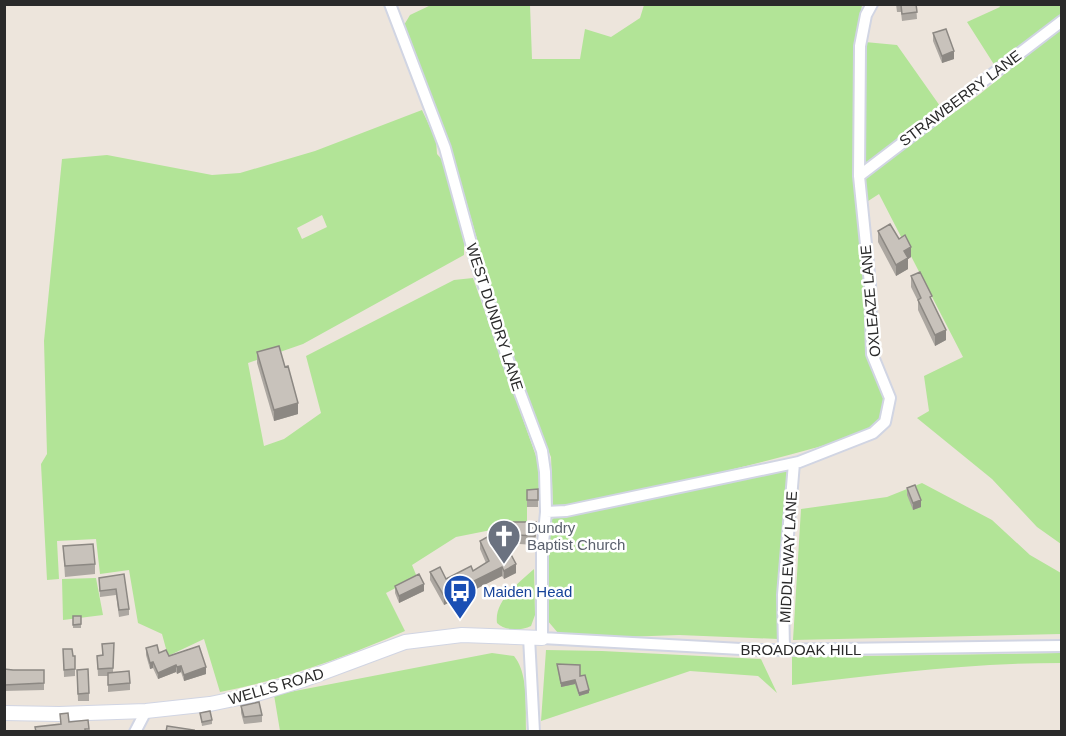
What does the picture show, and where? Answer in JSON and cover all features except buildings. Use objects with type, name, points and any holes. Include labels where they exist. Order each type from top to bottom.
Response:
[{"type":"street","name":"WEST DUNDRY LANE","points":[[390,4],[445,148],[477,265],[510,366],[542,451],[546,512],[535,638],[534,732]]},
{"type":"street","name":"OXLEAZE LANE","points":[[546,512],[566,511],[794,463],[873,434],[885,422],[890,398],[872,354],[870,284],[859,176],[860,46],[866,15],[872,4]]},
{"type":"street","name":"STRAWBERRY LANE","points":[[859,176],[1062,21]]},
{"type":"street","name":"MIDDLEWAY LANE","points":[[784,650],[783,595],[794,463]]},
{"type":"street","name":"WELLS ROAD","points":[[4,713],[146,711],[210,704],[253,695],[303,680],[405,642],[462,635],[535,638]]},
{"type":"street","name":"BROADOAK HILL","points":[[535,638],[784,650],[1062,646]]},
{"type":"street","points":[[135,732],[146,711]]},
{"type":"green space","points":[[431,5],[530,5],[532,59],[580,59],[585,29],[611,37],[640,18],[644,5],[862,5],[855,49],[853,174],[864,282],[868,358],[884,396],[886,410],[872,431],[827,445],[655,488],[604,499],[553,506],[551,457],[528,402],[501,322],[449,142],[406,34],[404,25],[410,15]]},
{"type":"green space","points":[[999,5],[1061,5],[1061,14],[995,66],[967,22],[1000,7]]},
{"type":"green space","points":[[1061,28],[1061,544],[1037,527],[992,479],[917,418],[929,411],[924,376],[963,357],[879,194],[865,203],[863,178],[980,94]]},
{"type":"green space","points":[[865,42],[897,45],[940,106],[863,168]]},
{"type":"green space","points":[[422,110],[436,140],[437,154],[444,162],[464,242],[464,255],[303,344],[248,363],[264,446],[284,439],[321,413],[306,356],[454,280],[473,278],[537,459],[541,488],[531,492],[527,500],[527,523],[456,537],[412,565],[417,577],[386,593],[405,631],[314,667],[220,692],[204,639],[168,656],[162,634],[138,623],[129,570],[100,574],[96,539],[57,541],[59,579],[47,580],[41,464],[47,454],[44,341],[62,159],[107,155],[212,175],[240,173],[315,151]],"holes":[[[322,215],[327,227],[302,239],[297,228]]]},
{"type":"green space","points":[[788,469],[778,639],[679,635],[597,638],[558,633],[547,620],[544,596],[549,522],[555,517]]},
{"type":"green space","points":[[922,483],[992,520],[1030,555],[1061,573],[1061,634],[793,640],[801,509],[887,497]]},
{"type":"green space","points":[[534,569],[535,615],[531,626],[513,629],[500,626],[497,623],[497,615],[503,599]]},
{"type":"green space","points":[[96,578],[103,615],[63,620],[62,579]]},
{"type":"green space","points":[[546,650],[761,659],[777,693],[758,676],[690,671],[541,721]]},
{"type":"green space","points":[[492,653],[514,656],[519,663],[524,682],[526,731],[280,731],[274,695]]},
{"type":"green space","points":[[1061,653],[1061,663],[960,667],[792,685],[792,657]]},
{"type":"place","name":"Dundry Baptist Church","points":[[504,565]]},
{"type":"place","name":"Maiden Head","points":[[460,620]]}]
